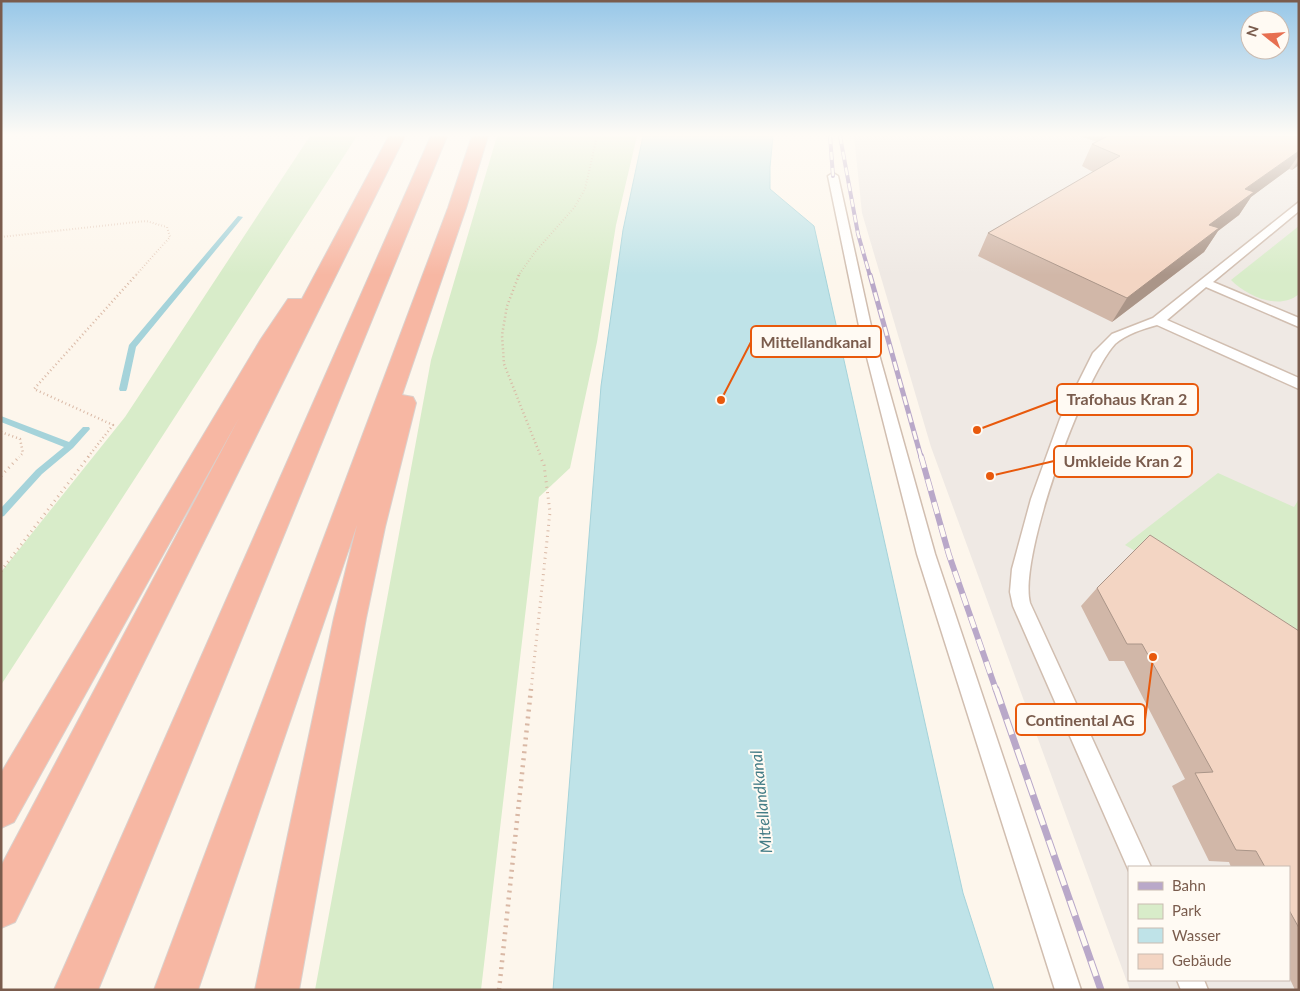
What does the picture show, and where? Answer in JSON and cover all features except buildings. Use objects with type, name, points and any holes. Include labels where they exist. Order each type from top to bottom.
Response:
[{"type":"highway","points":[[1,908],[373,182]]},
{"type":"highway","points":[[76,990],[244,601],[420,182]]},
{"type":"highway","points":[[176,990],[465,182]]},
{"type":"highway","points":[[277,990],[350,618],[371,527],[457,208]]},
{"type":"highway","points":[[1,809],[272,338],[355,218]]},
{"type":"lane","points":[[834,182],[865,326],[926,554],[1068,990]]},
{"type":"lane","points":[[1139,866],[1026,621],[1018,594],[1021,566],[1039,498],[1076,400],[1095,361],[1112,339],[1136,327],[1158,321],[1297,208]]},
{"type":"lane","points":[[1204,282],[1299,323]]},
{"type":"lane","points":[[1158,321],[1299,384]]},
{"type":"path","points":[[499,990],[550,512],[544,465],[504,364],[502,335],[507,306],[518,277],[535,252],[574,208],[585,189],[587,182]]},
{"type":"path","points":[[1,237],[146,221],[167,228],[170,237],[34,390],[113,425],[1,571]]},
{"type":"path","points":[[1,432],[20,439],[23,452],[1,476]]},
{"type":"shaded area","points":[[859,182],[1299,182],[1299,990],[1130,990],[931,447],[862,213]]},
{"type":"green space","points":[[280,182],[327,182],[1,685],[1,572],[125,417]]},
{"type":"green space","points":[[483,182],[626,182],[616,225],[597,342],[570,468],[539,497],[481,990],[315,990],[431,360]]},
{"type":"green space","points":[[1299,226],[1299,294],[1291,299],[1273,301],[1254,296],[1231,280]]},
{"type":"green space","points":[[1218,473],[1294,507],[1299,499],[1299,647],[1125,545]]},
{"type":"water","points":[[633,182],[770,182],[770,189],[814,226],[963,893],[994,990],[553,990],[601,386],[623,230]]},
{"type":"waterway","points":[[123,389],[132,347],[240,217]]},
{"type":"waterway","points":[[1,419],[70,446]]},
{"type":"waterway","points":[[70,446],[86,429]]},
{"type":"waterway","points":[[1,514],[39,472],[70,446]]},
{"type":"railway","points":[[848,182],[858,234],[870,276]]},
{"type":"railway","points":[[870,275],[921,457]]},
{"type":"railway","points":[[921,456],[949,555],[996,690]]},
{"type":"railway","points":[[996,689],[1101,990]]},
{"type":"place","name":"Mittellandkanal","points":[[721,400]]},
{"type":"place","name":"Trafohaus Kran 2","points":[[977,430]]},
{"type":"place","name":"Umkleide Kran 2","points":[[990,476]]},
{"type":"place","name":"Continental AG","points":[[1153,657]]}]
